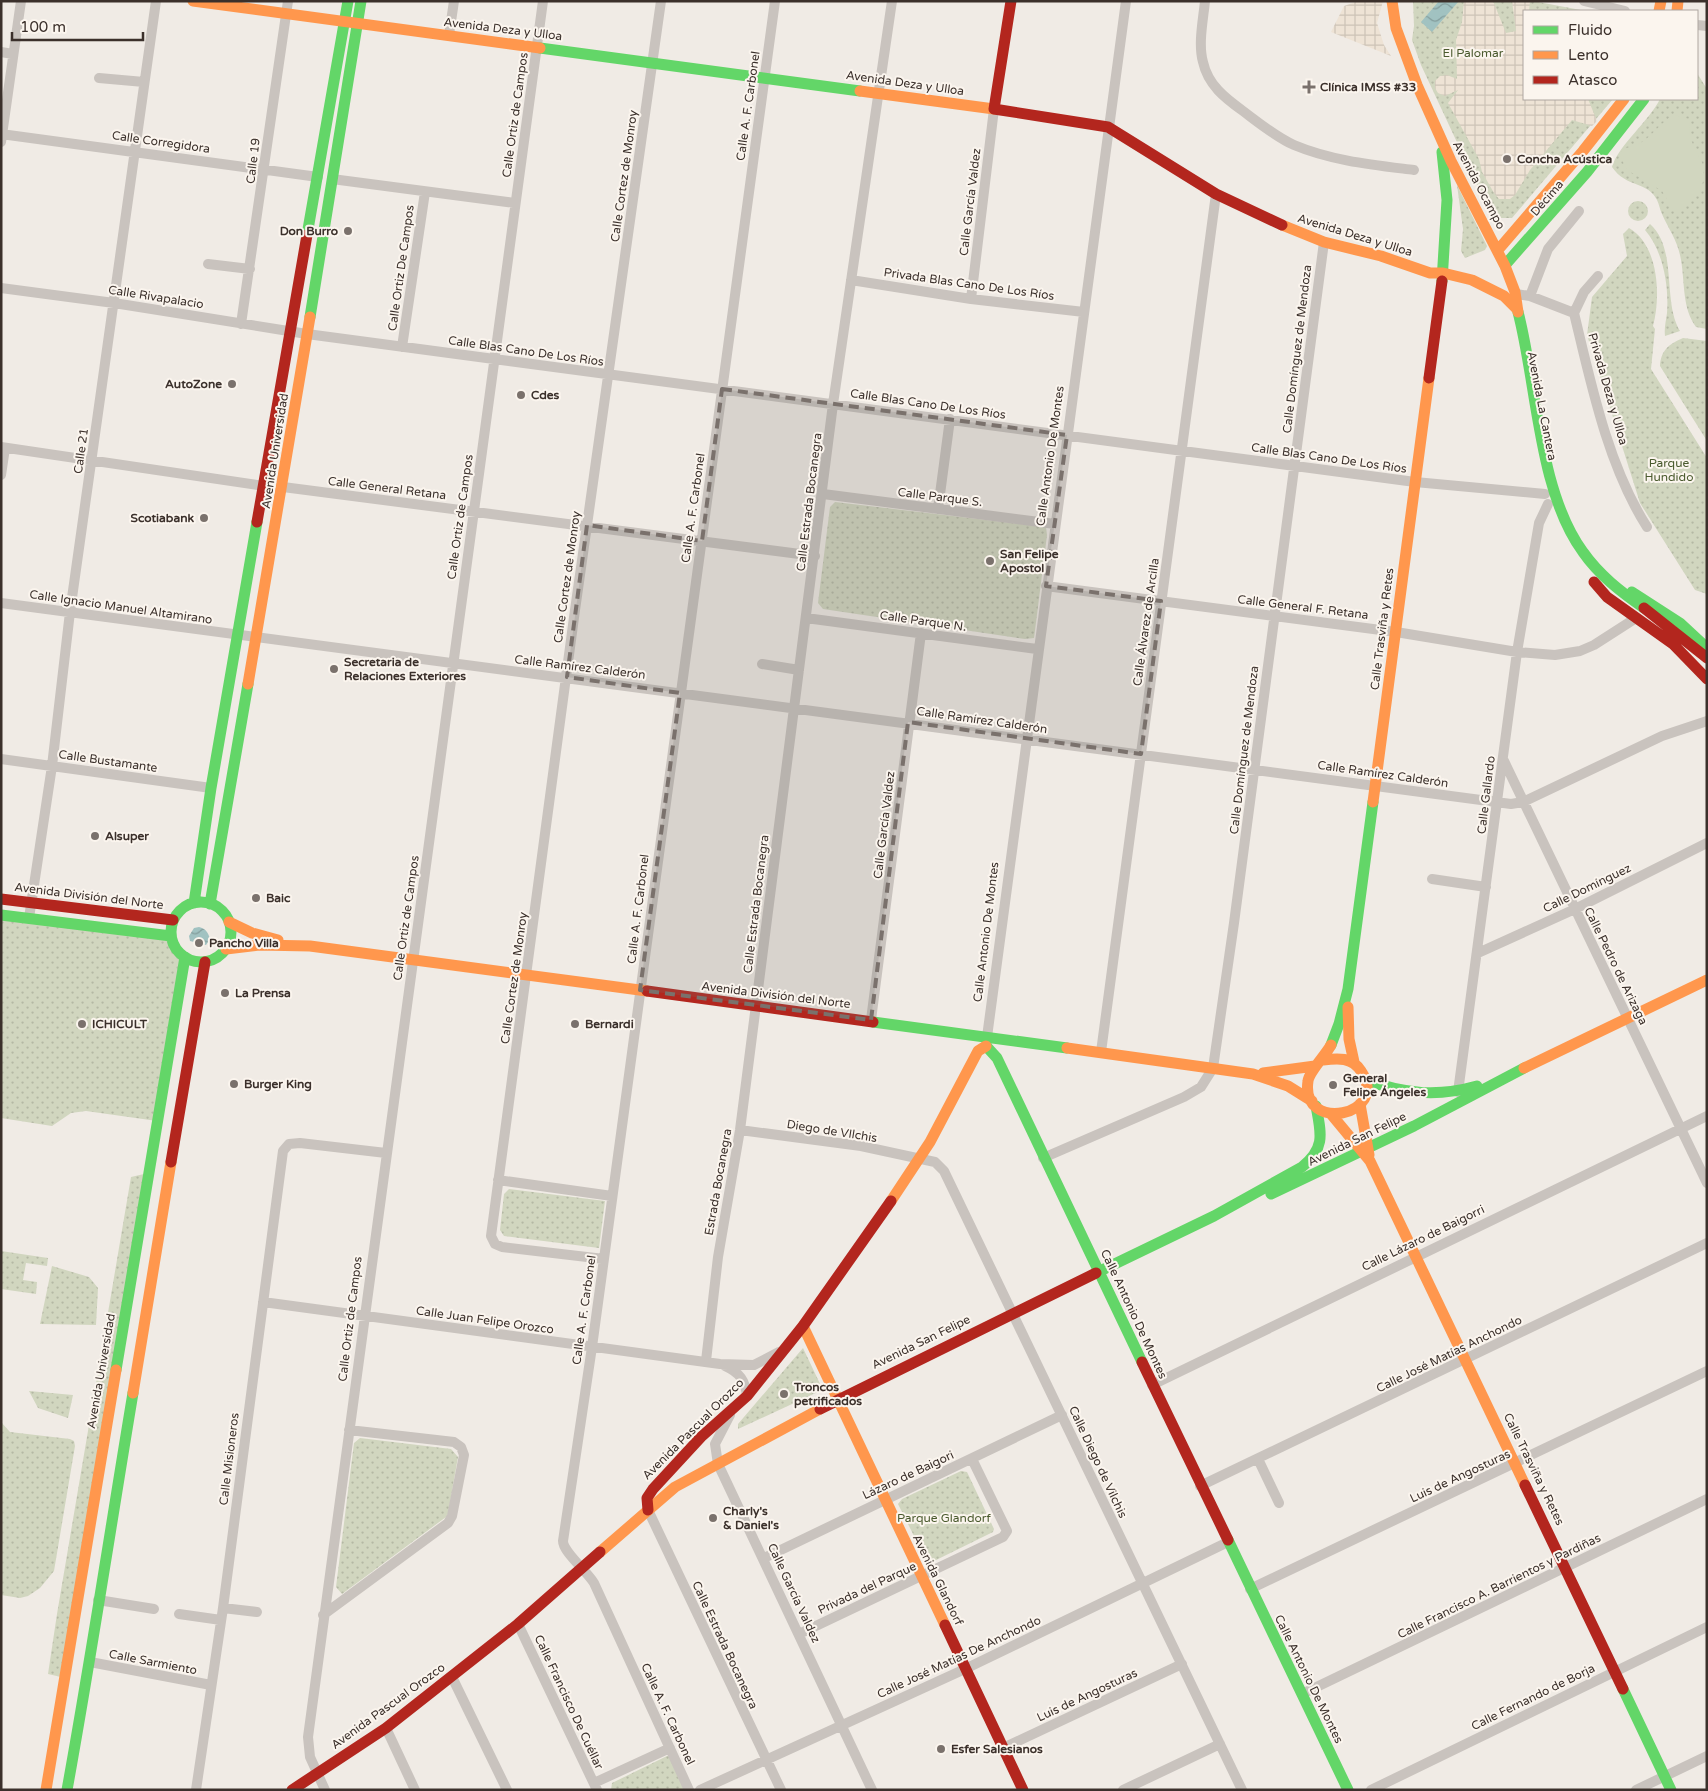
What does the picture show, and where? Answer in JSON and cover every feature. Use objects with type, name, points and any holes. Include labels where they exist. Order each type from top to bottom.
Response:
[{"type":"main road","name":"Avenida Deza y Ulloa","points":[[193,1],[994,109],[1108,127],[1166,161],[1216,194],[1292,230],[1324,242],[1381,256],[1442,277],[1472,280],[1504,296],[1512,311]]},
{"type":"main road","name":"Avenida Universidad","points":[[194,903],[211,788],[348,1]]},
{"type":"main road","name":"Avenida Universidad","points":[[210,904],[283,487],[361,1]]},
{"type":"main road","points":[[994,109],[1011,1]]},
{"type":"main road","points":[[1392,1],[1396,32],[1440,142]]},
{"type":"main road","name":"Décima","points":[[1498,250],[1583,151],[1623,100]]},
{"type":"main road","name":"Décima","points":[[1505,265],[1587,172],[1643,100]]},
{"type":"main road","name":"Avenida Ocampo","points":[[1440,142],[1505,265],[1516,294],[1512,311]]},
{"type":"main road","name":"Avenida Ocampo","points":[[1440,142],[1447,200],[1442,277]]},
{"type":"main road","name":"Calle Trasviña y Retes","points":[[1319,1063],[1334,1038],[1348,989],[1442,277]]},
{"type":"main road","points":[[1512,311],[1526,339],[1549,466],[1559,506],[1582,552],[1612,584],[1673,627],[1707,658]]},
{"type":"main road","name":"Avenida La Cantera","points":[[1512,311],[1516,341],[1547,499]]},
{"type":"main road","points":[[1547,499],[1560,534],[1575,558],[1607,597],[1673,644],[1707,679]]},
{"type":"main road","points":[[1594,582],[1669,633],[1707,668]]},
{"type":"main road","points":[[1612,584],[1634,593],[1658,608],[1692,633],[1707,648]]},
{"type":"main road","name":"Avenida División del Norte","points":[[1,899],[138,914],[174,920]]},
{"type":"main road","points":[[194,903],[210,904],[219,908],[229,922],[231,933],[226,949],[213,960],[205,962],[185,957],[174,944],[171,936],[174,920],[178,912],[194,903]]},
{"type":"main road","points":[[1,914],[171,936]]},
{"type":"main road","name":"Avenida División del Norte","points":[[229,922],[252,933],[298,945]]},
{"type":"main road","name":"Avenida División del Norte","points":[[226,949],[246,945],[298,945],[412,958],[756,1007],[871,1020],[986,1041],[1101,1052],[1250,1073],[1283,1082],[1314,1103]]},
{"type":"main road","name":"Avenida Universidad","points":[[46,1790],[185,957]]},
{"type":"main road","points":[[66,1790],[90,1662],[98,1600],[205,962]]},
{"type":"main road","name":"Avenida San Felipe","points":[[1214,1216],[1298,1182],[1446,1110],[1506,1076],[1707,980]]},
{"type":"main road","name":"Calle Trasviña y Retes","points":[[1348,989],[1349,1039],[1354,1062]]},
{"type":"main road","name":"Calle Antonio De Montes","points":[[986,1041],[997,1058],[1200,1486],[1348,1790]]},
{"type":"main road","name":"Avenida Pascual Orozco","points":[[292,1790],[386,1728],[452,1677],[518,1624],[648,1510],[648,1498],[653,1489],[701,1438],[747,1396],[804,1326],[867,1238],[919,1159],[978,1051],[986,1041]]},
{"type":"main road","points":[[1331,1114],[1347,1113],[1360,1104],[1364,1096],[1366,1080],[1359,1067],[1344,1057],[1333,1056],[1319,1063],[1308,1083],[1314,1103],[1331,1114],[1365,1149]]},
{"type":"main road","name":"Avenida División del Norte","points":[[1250,1073],[1289,1071],[1319,1063]]},
{"type":"main road","name":"Avenida San Felipe","points":[[1366,1080],[1406,1093],[1428,1095],[1458,1092],[1506,1076]]},
{"type":"main road","name":"Avenida San Felipe","points":[[648,1510],[675,1487],[836,1400],[1013,1312],[1214,1216],[1292,1174],[1315,1157],[1319,1151],[1321,1139],[1314,1103]]},
{"type":"main road","name":"Calle Trasviña y Retes","points":[[1360,1104],[1365,1149],[1370,1161],[1517,1463],[1671,1790]]},
{"type":"main road","name":"Avenida Glandorf","points":[[804,1326],[836,1400],[1023,1790]]},
{"type":"street","points":[[2,137],[21,1]]},
{"type":"street","name":"Calle 21","points":[[29,918],[52,766],[70,612],[156,1]]},
{"type":"street","name":"Calle 19","points":[[242,324],[288,1]]},
{"type":"street","points":[[449,36],[454,1]]},
{"type":"street","name":"Calle Ortiz de Campos","points":[[325,1790],[308,1744],[323,1615],[543,1]]},
{"type":"street","name":"Calle Cortez de Monroy","points":[[604,1259],[495,1244],[491,1236],[566,677],[661,1]]},
{"type":"street","name":"Calle A. F. Carbonel","points":[[689,1790],[594,1583],[583,1566],[566,1551],[563,1541],[592,1347],[775,1]]},
{"type":"street","name":"Calle Estrada Bocanegra","points":[[756,1007],[833,404],[892,1]]},
{"type":"street","name":"Calle Antonio De Montes","points":[[986,1041],[1025,739],[1126,1]]},
{"type":"street","points":[[1205,1],[1201,52],[1203,64],[1211,82],[1224,98],[1270,131],[1294,145],[1354,162],[1414,170]]},
{"type":"street","points":[[1584,1],[1621,10]]},
{"type":"street","points":[[1,52],[14,54]]},
{"type":"street","points":[[99,78],[144,82]]},
{"type":"street","name":"Calle García Valdez","points":[[971,298],[994,109]]},
{"type":"street","name":"Calle Corregidora","points":[[2,137],[134,150],[318,177]]},
{"type":"street","points":[[332,179],[515,203]]},
{"type":"street","name":"Calle Ortiz De Campos","points":[[402,347],[425,192]]},
{"type":"street","name":"Calle Álvarez de Arcilla","points":[[1101,1052],[1216,194]]},
{"type":"street","points":[[1530,296],[1548,250],[1579,211]]},
{"type":"street","name":"Calle Domínguez de Mendoza","points":[[1043,1158],[1184,1097],[1201,1087],[1213,1068],[1255,769],[1324,242]]},
{"type":"street","points":[[208,264],[250,269]]},
{"type":"street","points":[[1516,294],[1530,296],[1574,314],[1584,292],[1598,276]]},
{"type":"street","name":"Privada Blas Cano De Los Ríos","points":[[851,280],[971,298],[1084,312]]},
{"type":"street","name":"Calle Rivapalacio","points":[[1,288],[114,303],[307,334]]},
{"type":"street","name":"Privada Deza y Ulloa","points":[[1574,314],[1588,374],[1609,440],[1630,495],[1647,527]]},
{"type":"street","name":"Calle Blas Cano De Los Ríos","points":[[307,334],[1547,499]]},
{"type":"street","points":[[938,509],[950,419]]},
{"type":"street","points":[[1,475],[3,447],[264,486]]},
{"type":"street","name":"Calle General Retana","points":[[283,487],[815,556]]},
{"type":"street","name":"Calle Parque S.","points":[[823,494],[1055,524]]},
{"type":"street","name":"Calle Gallardo","points":[[1458,1092],[1517,652],[1539,523],[1547,499]]},
{"type":"street","name":"Calle General F. Retana","points":[[1046,586],[1396,632],[1517,652],[1556,655],[1580,651],[1594,645],[1636,618]]},
{"type":"street","name":"Calle Ignacio Manuel Altamirano","points":[[1,603],[237,636]]},
{"type":"street","name":"Calle Parque N.","points":[[806,618],[1037,650]]},
{"type":"street","name":"Calle García Valdez","points":[[871,1020],[921,633]]},
{"type":"street","name":"Calle Ramírez Calderón","points":[[237,636],[908,722],[1498,803],[1523,802],[1662,736],[1707,721]]},
{"type":"street","points":[[762,664],[798,670]]},
{"type":"street","name":"Calle Bustamante","points":[[1,759],[211,788]]},
{"type":"street","name":"Calle Pedro de Arizaga","points":[[1503,760],[1707,1183]]},
{"type":"street","name":"Calle Domínguez","points":[[1478,953],[1575,909],[1707,844]]},
{"type":"street","points":[[1432,879],[1486,887]]},
{"type":"street","name":"Estrada Bocanegra","points":[[706,1362],[718,1257],[740,1130],[756,1007]]},
{"type":"street","name":"Calle Lázaro de Baigorri","points":[[1152,1385],[1707,1116]]},
{"type":"street","name":"Diego de VIlchis","points":[[740,1130],[861,1146],[919,1159]]},
{"type":"street","name":"Calle Misioneros","points":[[196,1790],[223,1608],[283,1151],[289,1144],[300,1143],[386,1154]]},
{"type":"street","name":"Calle Diego de Vilchis","points":[[919,1159],[934,1162],[944,1170],[1242,1790]]},
{"type":"street","points":[[498,1180],[612,1196]]},
{"type":"street","name":"Calle José Matías Anchondo","points":[[1200,1486],[1707,1243]]},
{"type":"street","name":"Calle Juan Felipe Orozco","points":[[263,1302],[720,1364],[758,1364],[788,1347]]},
{"type":"street","points":[[720,1364],[741,1376],[746,1385],[747,1396]]},
{"type":"street","name":"Luis de Angosturas","points":[[1250,1589],[1707,1371]]},
{"type":"street","name":"Calle García Valdez","points":[[735,1408],[716,1438],[715,1450],[718,1464],[872,1790]]},
{"type":"street","name":"Lázaro de Baigori","points":[[764,1558],[1062,1415]]},
{"type":"street","points":[[323,1615],[448,1523],[452,1516],[464,1455],[461,1447],[454,1442],[349,1430]]},
{"type":"street","points":[[1258,1458],[1279,1503]]},
{"type":"street","name":"Privada del Parque","points":[[799,1634],[1006,1534],[1005,1527],[972,1459]]},
{"type":"street","name":"Calle Francisco A. Barrientos y Pardiñas","points":[[1302,1694],[1707,1499]]},
{"type":"street","name":"Calle Estrada Bocanegra","points":[[648,1510],[781,1790]]},
{"type":"street","name":"Calle José Matías De Anchondo","points":[[700,1790],[965,1669],[1228,1542]]},
{"type":"street","points":[[98,1600],[154,1609]]},
{"type":"street","points":[[223,1608],[257,1612]]},
{"type":"street","points":[[179,1614],[221,1620]]},
{"type":"street","name":"Calle Francisco De Cuéllar","points":[[518,1624],[595,1786]]},
{"type":"street","name":"Calle Fernando de Borja","points":[[1371,1790],[1707,1627]]},
{"type":"street","name":"Calle Sarmiento","points":[[90,1662],[211,1686]]},
{"type":"street","name":"Luis de Angosturas","points":[[1003,1748],[1182,1664]]},
{"type":"street","points":[[452,1677],[507,1790]]},
{"type":"street","points":[[386,1728],[415,1790]]},
{"type":"street","points":[[1123,1790],[1220,1744]]},
{"type":"street","points":[[595,1786],[670,1748]]},
{"type":"street","points":[[1636,1790],[1707,1756]]},
{"type":"highlighted area","points":[[722,389],[1067,435],[1046,586],[1161,601],[1141,754],[908,722],[871,1020],[640,990],[680,693],[567,677],[587,525],[702,541]]},
{"type":"green space","name":"El Palomar","points":[[1413,1],[1533,1],[1581,10],[1523,10],[1523,100],[1612,100],[1512,218],[1495,218],[1489,211],[1421,65],[1412,40],[1414,26]]},
{"type":"green space","points":[[1698,75],[1707,89],[1707,329],[1696,327],[1688,312],[1680,253],[1657,200],[1648,190],[1624,178],[1612,167],[1620,151],[1659,100],[1698,100]]},
{"type":"green space","points":[[1674,115],[1689,119],[1690,138],[1703,165],[1704,178],[1700,192],[1676,214],[1662,191],[1627,170],[1619,154],[1625,149],[1641,143]]},
{"type":"green space","points":[[1457,185],[1487,246],[1485,250],[1465,258],[1461,251],[1463,229]]},
{"type":"green space","points":[[1638,201],[1645,204],[1648,211],[1645,218],[1638,221],[1631,218],[1628,211],[1631,204]]},
{"type":"green space","points":[[1650,224],[1659,235],[1664,247],[1672,305],[1680,331],[1665,336],[1667,313],[1666,280],[1656,248],[1645,230]]},
{"type":"green space","name":"Parque Hundido","points":[[1629,228],[1647,246],[1655,272],[1657,301],[1653,326],[1655,329],[1651,369],[1707,458],[1707,594],[1695,590],[1640,503],[1587,335],[1592,297],[1627,256],[1623,234]]},
{"type":"green space","name":"Parque Hundido","points":[[1683,338],[1707,341],[1707,441],[1660,366],[1662,356],[1667,348]]},
{"type":"green space","points":[[835,502],[1046,527],[1047,535],[1034,638],[1025,639],[823,609],[818,603],[830,507]]},
{"type":"green space","points":[[1,915],[171,936],[174,944],[185,957],[157,1121],[86,1111],[71,1113],[52,1126],[1,1118]]},
{"type":"green space","points":[[144,1174],[61,1677],[48,1674],[57,1614],[131,1177]]},
{"type":"green space","points":[[509,1189],[605,1201],[599,1248],[504,1236],[500,1230],[504,1194]]},
{"type":"green space","points":[[1,1251],[48,1258],[47,1266],[26,1263],[23,1280],[37,1282],[36,1294],[1,1289]]},
{"type":"green space","points":[[52,1266],[89,1277],[98,1288],[96,1325],[40,1324]]},
{"type":"green space","points":[[803,1348],[822,1388],[820,1391],[738,1429],[738,1424]]},
{"type":"green space","points":[[29,1391],[73,1395],[68,1418],[38,1408]]},
{"type":"green space","points":[[1,1422],[10,1432],[70,1439],[74,1441],[75,1446],[54,1571],[40,1588],[28,1596],[20,1598],[1,1595]]},
{"type":"green space","points":[[360,1438],[451,1449],[458,1457],[446,1517],[342,1594],[336,1587],[354,1443]]},
{"type":"green space","name":"Parque Glandorf","points":[[961,1471],[967,1472],[994,1529],[993,1532],[928,1564],[898,1504],[902,1499]]},
{"type":"green space","points":[[670,1756],[687,1790],[611,1790],[612,1783]]},
{"type":"shaded area","points":[[1358,1],[1383,1],[1377,23],[1384,45],[1391,56],[1331,32],[1344,6]]},
{"type":"shaded area","name":"El Palomar","points":[[1464,1],[1493,1],[1506,33],[1516,31],[1512,1],[1530,1],[1529,10],[1523,10],[1523,100],[1588,100],[1597,121],[1592,126],[1572,120],[1530,170],[1515,195],[1510,199],[1499,199],[1494,193],[1482,172],[1479,159],[1448,103],[1458,90],[1445,96],[1438,93],[1435,88],[1435,81],[1440,76],[1447,75],[1457,79],[1456,40],[1462,22]]},
{"type":"water","points":[[1439,1],[1459,1],[1432,32],[1421,22]]},
{"type":"water","points":[[199,927],[205,930],[210,939],[206,945],[190,941],[189,936],[194,928]]},
{"type":"traffic: fast","points":[[307,235],[348,1]]},
{"type":"traffic: fast","points":[[310,317],[361,1]]},
{"type":"traffic: fast","points":[[540,48],[860,91]]},
{"type":"traffic: fast","points":[[1505,265],[1587,172],[1643,100]]},
{"type":"traffic: fast","points":[[1442,152],[1447,200],[1442,281]]},
{"type":"traffic: fast","points":[[1518,312],[1548,468],[1568,527],[1583,552],[1603,576],[1644,608]]},
{"type":"traffic: fast","points":[[194,903],[211,788],[257,522]]},
{"type":"traffic: fast","points":[[1632,592],[1680,623],[1707,648]]},
{"type":"traffic: fast","points":[[210,904],[248,684]]},
{"type":"traffic: fast","points":[[1331,1045],[1339,1024],[1348,989],[1373,802]]},
{"type":"traffic: fast","points":[[201,902],[217,907],[222,911],[226,916],[231,932],[226,948],[222,953],[217,957],[201,962],[185,957],[180,953],[176,948],[171,932],[176,916],[180,911],[185,907],[201,902]]},
{"type":"traffic: fast","points":[[1,915],[171,936]]},
{"type":"traffic: fast","points":[[116,1370],[185,957]]},
{"type":"traffic: fast","points":[[873,1022],[1067,1048]]},
{"type":"traffic: fast","points":[[986,1046],[997,1058],[1142,1362]]},
{"type":"traffic: fast","points":[[1271,1194],[1414,1126],[1524,1068]]},
{"type":"traffic: fast","points":[[1366,1080],[1408,1091],[1435,1093],[1477,1086]]},
{"type":"traffic: fast","points":[[1096,1273],[1214,1216],[1302,1167],[1315,1153],[1320,1140],[1316,1106]]},
{"type":"traffic: fast","points":[[67,1790],[133,1393]]},
{"type":"traffic: fast","points":[[1228,1540],[1348,1790]]},
{"type":"traffic: fast","points":[[1623,1689],[1671,1790]]},
{"type":"traffic: slow","points":[[193,1],[540,48]]},
{"type":"traffic: slow","points":[[1392,1],[1396,28],[1417,85],[1451,161],[1505,266],[1515,292],[1518,312]]},
{"type":"traffic: slow","points":[[1659,10],[1661,1]]},
{"type":"traffic: slow","points":[[1677,10],[1678,1]]},
{"type":"traffic: slow","points":[[860,91],[994,109]]},
{"type":"traffic: slow","points":[[1498,250],[1583,151],[1623,100]]},
{"type":"traffic: slow","points":[[1282,225],[1324,242],[1381,256],[1430,273],[1443,273],[1472,280],[1504,296],[1517,309]]},
{"type":"traffic: slow","points":[[248,684],[310,317]]},
{"type":"traffic: slow","points":[[1373,802],[1429,378]]},
{"type":"traffic: slow","points":[[229,922],[252,933],[278,940]]},
{"type":"traffic: slow","points":[[226,949],[259,945],[310,946],[647,991]]},
{"type":"traffic: slow","points":[[1524,1068],[1707,980]]},
{"type":"traffic: slow","points":[[1348,1007],[1349,1039],[1354,1062]]},
{"type":"traffic: slow","points":[[1323,1060],[1339,1059],[1349,1061],[1361,1071],[1367,1087],[1364,1099],[1355,1108],[1343,1113],[1329,1113],[1317,1108],[1309,1098],[1309,1077],[1331,1045]]},
{"type":"traffic: slow","points":[[891,1201],[930,1142],[978,1051],[986,1046]]},
{"type":"traffic: slow","points":[[1067,1048],[1253,1074],[1288,1086],[1312,1101]]},
{"type":"traffic: slow","points":[[1263,1073],[1315,1066]]},
{"type":"traffic: slow","points":[[1360,1104],[1369,1155]]},
{"type":"traffic: slow","points":[[1331,1114],[1370,1161],[1525,1485]]},
{"type":"traffic: slow","points":[[133,1393],[171,1162]]},
{"type":"traffic: slow","points":[[803,1326],[945,1625]]},
{"type":"traffic: slow","points":[[46,1790],[116,1370]]},
{"type":"traffic: slow","points":[[600,1552],[675,1487],[820,1409]]},
{"type":"traffic: jam","points":[[1011,1],[994,109],[1108,127],[1216,194],[1282,225]]},
{"type":"traffic: jam","points":[[257,522],[307,235]]},
{"type":"traffic: jam","points":[[1429,378],[1442,281]]},
{"type":"traffic: jam","points":[[1594,582],[1607,597],[1673,644],[1707,679]]},
{"type":"traffic: jam","points":[[1644,608],[1707,658]]},
{"type":"traffic: jam","points":[[1,899],[173,920]]},
{"type":"traffic: jam","points":[[171,1162],[205,962]]},
{"type":"traffic: jam","points":[[647,991],[873,1022]]},
{"type":"traffic: jam","points":[[648,1510],[647,1498],[653,1489],[701,1437],[747,1396],[803,1326],[891,1201]]},
{"type":"traffic: jam","points":[[820,1409],[1096,1273]]},
{"type":"traffic: jam","points":[[1142,1362],[1228,1540]]},
{"type":"traffic: jam","points":[[1525,1485],[1623,1689]]},
{"type":"traffic: jam","points":[[292,1790],[386,1728],[518,1624],[600,1552]]},
{"type":"traffic: jam","points":[[945,1625],[1023,1790]]},
{"type":"place","name":"Clínica IMSS #33","points":[[1309,87]]},
{"type":"place","name":"Concha Acústica","points":[[1507,159]]},
{"type":"place","name":"Don Burro","points":[[348,231]]},
{"type":"place","name":"AutoZone","points":[[232,384]]},
{"type":"place","name":"Cdes","points":[[521,395]]},
{"type":"place","name":"Scotiabank","points":[[204,518]]},
{"type":"place","name":"San Felipe Apostol","points":[[990,561]]},
{"type":"place","name":"Secretaria de Relaciones Exteriores","points":[[334,669]]},
{"type":"place","name":"Alsuper","points":[[95,836]]},
{"type":"place","name":"Baic","points":[[256,898]]},
{"type":"place","name":"Pancho Villa","points":[[199,943]]},
{"type":"place","name":"La Prensa","points":[[225,993]]},
{"type":"place","name":"ICHICULT","points":[[82,1024]]},
{"type":"place","name":"Bernardi","points":[[575,1024]]},
{"type":"place","name":"Burger King","points":[[234,1084]]},
{"type":"place","name":"General Felipe Ángeles","points":[[1333,1085]]},
{"type":"place","name":"Troncos petrificados","points":[[784,1394]]},
{"type":"place","name":"Charly's & Daniel's","points":[[713,1518]]},
{"type":"place","name":"Esfer Salesianos","points":[[941,1749]]}]
